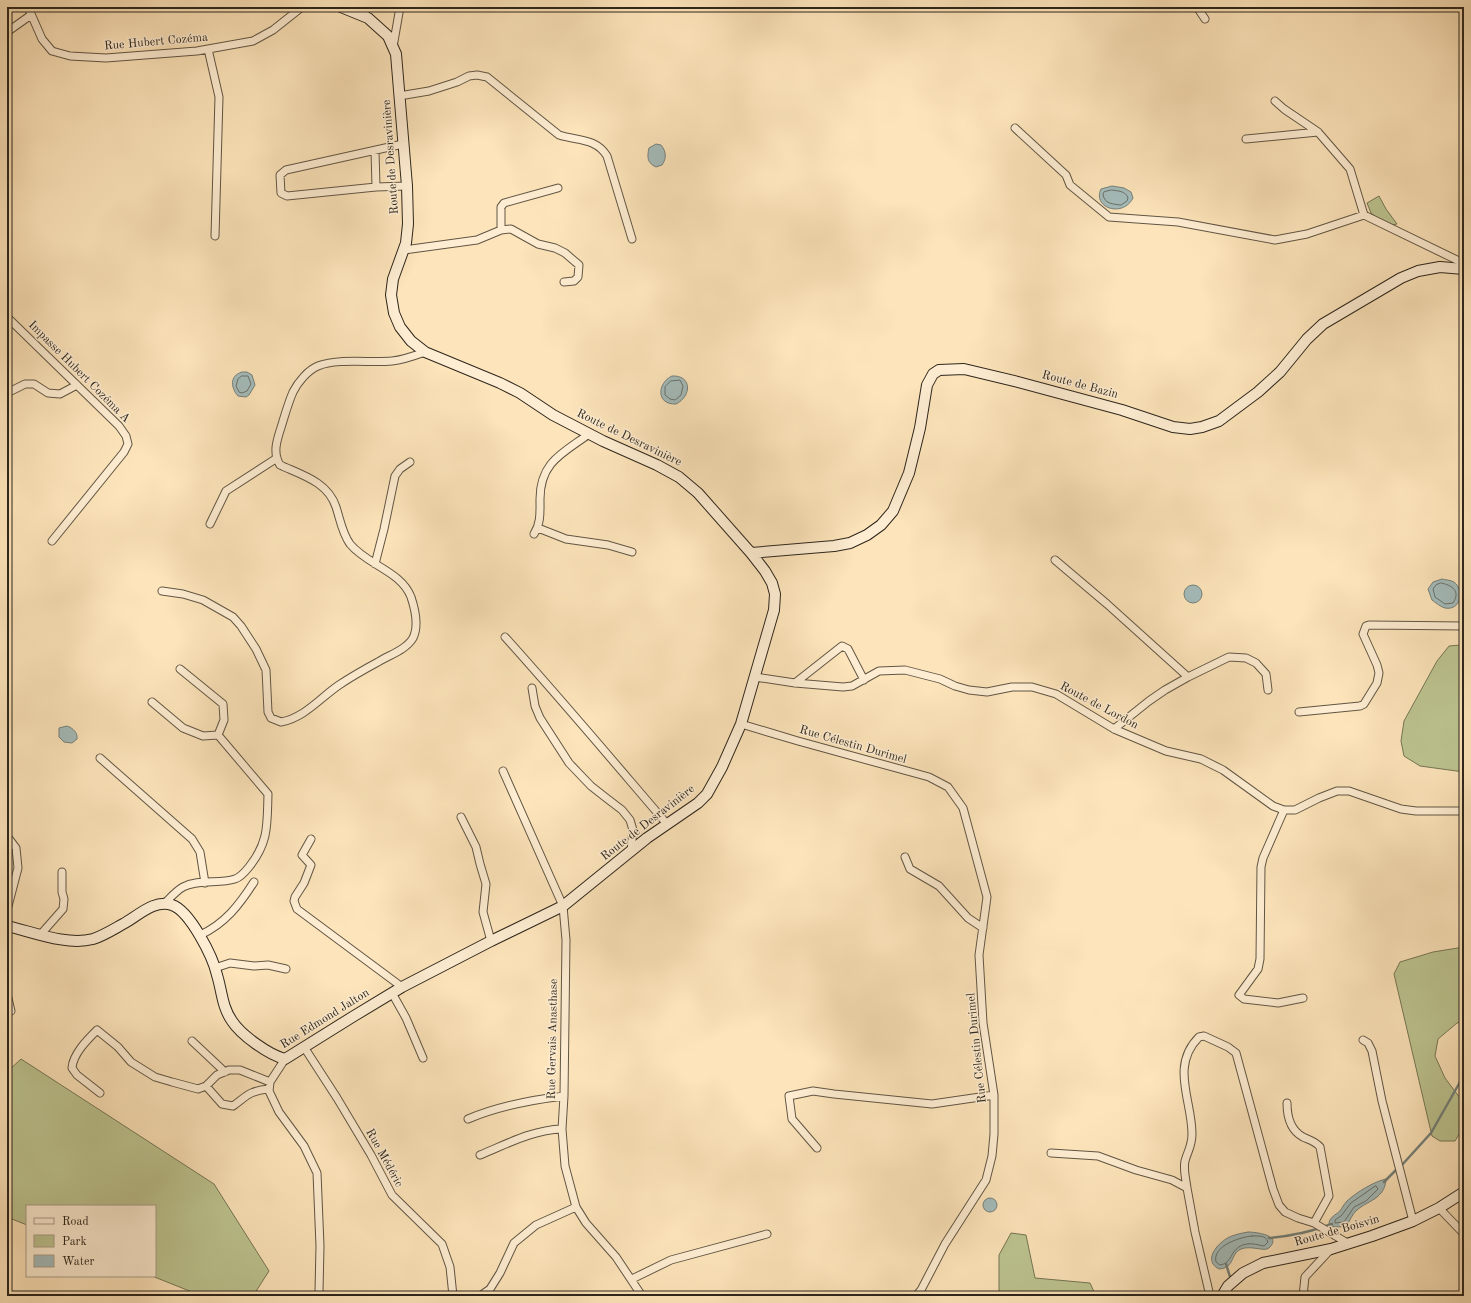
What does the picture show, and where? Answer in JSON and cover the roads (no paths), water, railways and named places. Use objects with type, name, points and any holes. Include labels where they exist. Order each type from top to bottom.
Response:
[{"type":"street","name":"Rue Hubert Cozéma","points":[[28,7],[42,39],[52,50],[70,56],[106,58],[208,49],[253,41],[273,30],[302,7]]},
{"type":"street","name":"Route de Desravinière","points":[[341,7],[365,12],[368,18],[388,36],[396,54],[407,186],[408,224],[404,250],[393,279],[391,295],[394,313],[400,327],[411,341],[425,352],[500,383],[520,393],[589,434],[657,465],[679,477],[698,493],[751,553],[765,571],[772,583],[775,594],[774,610],[741,724],[722,768],[707,794],[698,803],[647,838],[563,906]]},
{"type":"street","points":[[393,47],[400,7]]},
{"type":"street","points":[[1197,7],[1205,19]]},
{"type":"street","points":[[7,32],[31,15]]},
{"type":"street","points":[[208,49],[219,98],[215,236]]},
{"type":"street","points":[[399,96],[429,91],[457,82],[469,76],[477,75],[488,77],[559,135],[596,143],[607,156],[632,239]]},
{"type":"street","points":[[1275,101],[1293,116],[1318,132],[1350,169],[1364,215]]},
{"type":"street","points":[[1015,128],[1066,175],[1070,185],[1109,217],[1178,222],[1275,240],[1306,234],[1364,215],[1463,264]]},
{"type":"street","points":[[1246,139],[1318,132]]},
{"type":"street","points":[[403,144],[286,170],[280,175],[281,193],[287,196],[376,187],[407,186]]},
{"type":"street","points":[[375,151],[376,187]]},
{"type":"street","points":[[500,230],[502,207],[504,203],[558,188]]},
{"type":"street","points":[[404,250],[477,240],[500,230],[511,229],[538,244],[555,248],[574,259],[579,265],[578,277],[574,280],[564,282]]},
{"type":"street","name":"Route de Bazin","points":[[751,553],[834,546],[850,543],[867,535],[881,525],[893,511],[909,473],[920,428],[927,385],[934,374],[939,370],[964,369],[1122,410],[1173,427],[1190,429],[1202,427],[1219,421],[1258,392],[1280,372],[1307,339],[1323,324],[1401,278],[1418,271],[1463,264]]},
{"type":"street","name":"Impasse Hubert Cozéma A","points":[[7,317],[119,426],[126,436],[128,444],[124,452],[52,541]]},
{"type":"street","points":[[162,591],[182,594],[202,600],[233,617],[242,626],[256,649],[266,670],[268,712],[271,718],[281,722],[296,718],[338,686],[361,671],[403,648],[410,642],[414,637],[416,629],[416,613],[411,596],[404,586],[393,576],[362,556],[350,543],[342,529],[332,494],[322,485],[280,465],[275,451],[294,391],[304,376],[318,366],[336,362],[393,361],[425,352]]},
{"type":"street","points":[[7,393],[25,384],[34,384],[48,393],[60,394],[77,385]]},
{"type":"street","points":[[534,534],[538,528],[540,520],[540,488],[542,478],[547,468],[553,461],[589,434]]},
{"type":"street","points":[[210,524],[226,491],[277,458]]},
{"type":"street","points":[[375,564],[395,476],[400,469],[410,462]]},
{"type":"street","points":[[538,528],[566,539],[608,546],[632,552]]},
{"type":"street","points":[[765,571],[772,551]]},
{"type":"street","points":[[1055,560],[1107,604],[1188,677]]},
{"type":"street","points":[[1299,712],[1360,706],[1364,704],[1377,683],[1379,673],[1363,634],[1366,626],[1464,626]]},
{"type":"street","points":[[505,637],[564,703],[598,745],[667,824]]},
{"type":"street","points":[[796,684],[842,646],[848,649],[864,680]]},
{"type":"street","points":[[1114,729],[1149,700],[1188,677],[1229,657],[1246,658],[1262,668],[1266,674],[1268,690]]},
{"type":"street","points":[[180,669],[223,704],[224,720],[218,735]]},
{"type":"street","name":"Route de Lordon","points":[[755,677],[796,684],[843,687],[852,686],[879,672],[905,670],[940,679],[955,686],[969,690],[987,692],[1012,687],[1032,687],[1056,694],[1114,729],[1166,751],[1201,759],[1223,770],[1273,806],[1284,810]]},
{"type":"street","points":[[532,688],[535,706],[540,718],[570,763],[592,786],[622,810],[630,820],[634,830],[631,852]]},
{"type":"street","points":[[152,702],[183,728],[203,736],[218,735]]},
{"type":"street","name":"Rue Célestin Durimel","points":[[741,724],[929,777],[948,788],[964,808],[987,897],[980,955],[983,1023],[994,1095],[994,1134],[992,1156],[986,1180],[945,1244],[916,1296]]},
{"type":"street","points":[[165,903],[184,886],[237,878],[243,874],[261,850],[265,839],[267,831],[268,794],[218,735]]},
{"type":"street","points":[[100,758],[192,839],[200,852],[205,883]]},
{"type":"street","name":"Rue Gervais Anasthase","points":[[503,771],[563,906],[566,940],[564,1096],[562,1129],[565,1166],[576,1207],[586,1223],[616,1257],[642,1296]]},
{"type":"street","points":[[1303,998],[1278,1003],[1244,999],[1239,995],[1258,969],[1260,959],[1261,867],[1284,810],[1295,810],[1337,791],[1349,790],[1401,809],[1416,811],[1464,811]]},
{"type":"street","points":[[461,817],[476,847],[486,884],[483,912],[491,941]]},
{"type":"street","points":[[7,836],[16,848],[18,868],[7,910]]},
{"type":"street","points":[[311,839],[302,855],[311,865],[304,883],[295,897],[295,905],[297,909],[402,987]]},
{"type":"street","points":[[904,857],[910,869],[939,886],[968,918],[983,928]]},
{"type":"street","points":[[41,934],[62,909],[64,899],[62,892],[62,872]]},
{"type":"street","points":[[200,935],[210,930],[229,916],[254,882]]},
{"type":"street","points":[[7,926],[68,940],[79,941],[94,939],[124,924],[157,904],[165,903],[173,905],[180,909],[200,935],[215,968],[224,1004],[232,1022],[242,1033],[266,1050],[285,1060]]},
{"type":"street","name":"Rue Edmond Jalton","points":[[269,1086],[285,1060],[392,993],[491,941],[563,906]]},
{"type":"street","points":[[215,968],[230,963],[254,966],[268,965],[286,969]]},
{"type":"street","points":[[392,993],[406,1018],[423,1058]]},
{"type":"street","points":[[7,994],[11,1011]]},
{"type":"street","points":[[100,1093],[77,1075],[72,1068],[72,1063],[76,1054],[97,1030],[118,1047],[131,1062],[155,1077],[198,1089],[206,1086],[217,1075],[229,1070],[240,1070],[269,1086],[273,1101],[279,1112],[304,1146],[317,1173],[320,1246],[318,1296]]},
{"type":"street","points":[[1210,1296],[1195,1232],[1184,1169],[1192,1144],[1192,1127],[1183,1076],[1191,1047],[1199,1037],[1204,1036],[1228,1047],[1236,1053],[1273,1189],[1279,1205],[1285,1212],[1314,1223],[1349,1244]]},
{"type":"street","points":[[1363,1040],[1368,1043],[1372,1051],[1384,1108],[1413,1221]]},
{"type":"street","points":[[192,1041],[225,1072]]},
{"type":"street","name":"Rue Médéric","points":[[304,1047],[371,1155],[392,1195],[442,1244],[450,1267],[453,1296]]},
{"type":"street","points":[[206,1086],[222,1104],[233,1106],[248,1093],[269,1086]]},
{"type":"street","points":[[817,1148],[792,1119],[789,1096],[813,1091],[932,1104],[994,1095]]},
{"type":"street","points":[[468,1119],[512,1104],[564,1096]]},
{"type":"street","points":[[1287,1103],[1289,1122],[1293,1128],[1298,1134],[1317,1143],[1320,1147],[1329,1196],[1314,1223]]},
{"type":"street","points":[[480,1155],[518,1138],[549,1129],[562,1129]]},
{"type":"street","points":[[1051,1153],[1098,1156],[1136,1170],[1172,1180],[1187,1188]]},
{"type":"street","name":"Route de Boisvin","points":[[1222,1296],[1228,1286],[1243,1273],[1263,1263],[1349,1244],[1413,1221],[1439,1208],[1464,1192]]},
{"type":"street","points":[[480,1296],[490,1289],[500,1273],[514,1244],[536,1225],[576,1207]]},
{"type":"street","points":[[1439,1208],[1464,1234]]},
{"type":"street","points":[[632,1279],[671,1260],[767,1234]]},
{"type":"street","points":[[1303,1296],[1305,1277],[1331,1249]]},
{"type":"water","points":[[656,144],[661,145],[664,150],[665,160],[662,165],[656,167],[649,162],[648,157],[649,148]]},
{"type":"water","points":[[1112,186],[1124,188],[1131,192],[1133,198],[1123,208],[1110,208],[1101,201],[1099,196],[1101,189]]},
{"type":"water","points":[[242,372],[247,372],[252,375],[255,385],[246,397],[238,396],[232,382],[235,376]]},
{"type":"water","points":[[672,376],[683,379],[688,387],[685,396],[676,404],[665,401],[661,393],[663,383]]},
{"type":"water","points":[[1442,579],[1454,582],[1459,590],[1460,599],[1458,603],[1450,608],[1445,608],[1438,605],[1432,600],[1428,589],[1433,582]]},
{"type":"water","points":[[1193,585],[1199,588],[1202,594],[1199,600],[1193,603],[1187,600],[1184,594],[1187,588]]},
{"type":"water","points":[[67,726],[73,729],[77,735],[77,739],[72,743],[64,742],[59,737],[59,728]]},
{"type":"water","points":[[1386,1179],[1385,1186],[1379,1195],[1357,1210],[1346,1226],[1334,1227],[1330,1225],[1329,1223],[1333,1216],[1340,1211],[1346,1202],[1360,1191]]},
{"type":"water","points":[[987,1198],[993,1198],[997,1202],[997,1208],[993,1212],[987,1212],[983,1208],[983,1202]]},
{"type":"water","points":[[1248,1232],[1270,1237],[1273,1240],[1272,1244],[1267,1249],[1241,1249],[1235,1254],[1230,1264],[1224,1268],[1219,1269],[1214,1265],[1212,1256],[1214,1251],[1222,1242],[1232,1236]]},
{"type":"waterway","points":[[1401,1166],[1431,1133],[1464,1075]]},
{"type":"waterway","points":[[1384,1182],[1397,1169]]},
{"type":"waterway","points":[[1269,1238],[1301,1233],[1332,1224]]},
{"type":"waterway","points":[[1226,1264],[1231,1280]]}]
